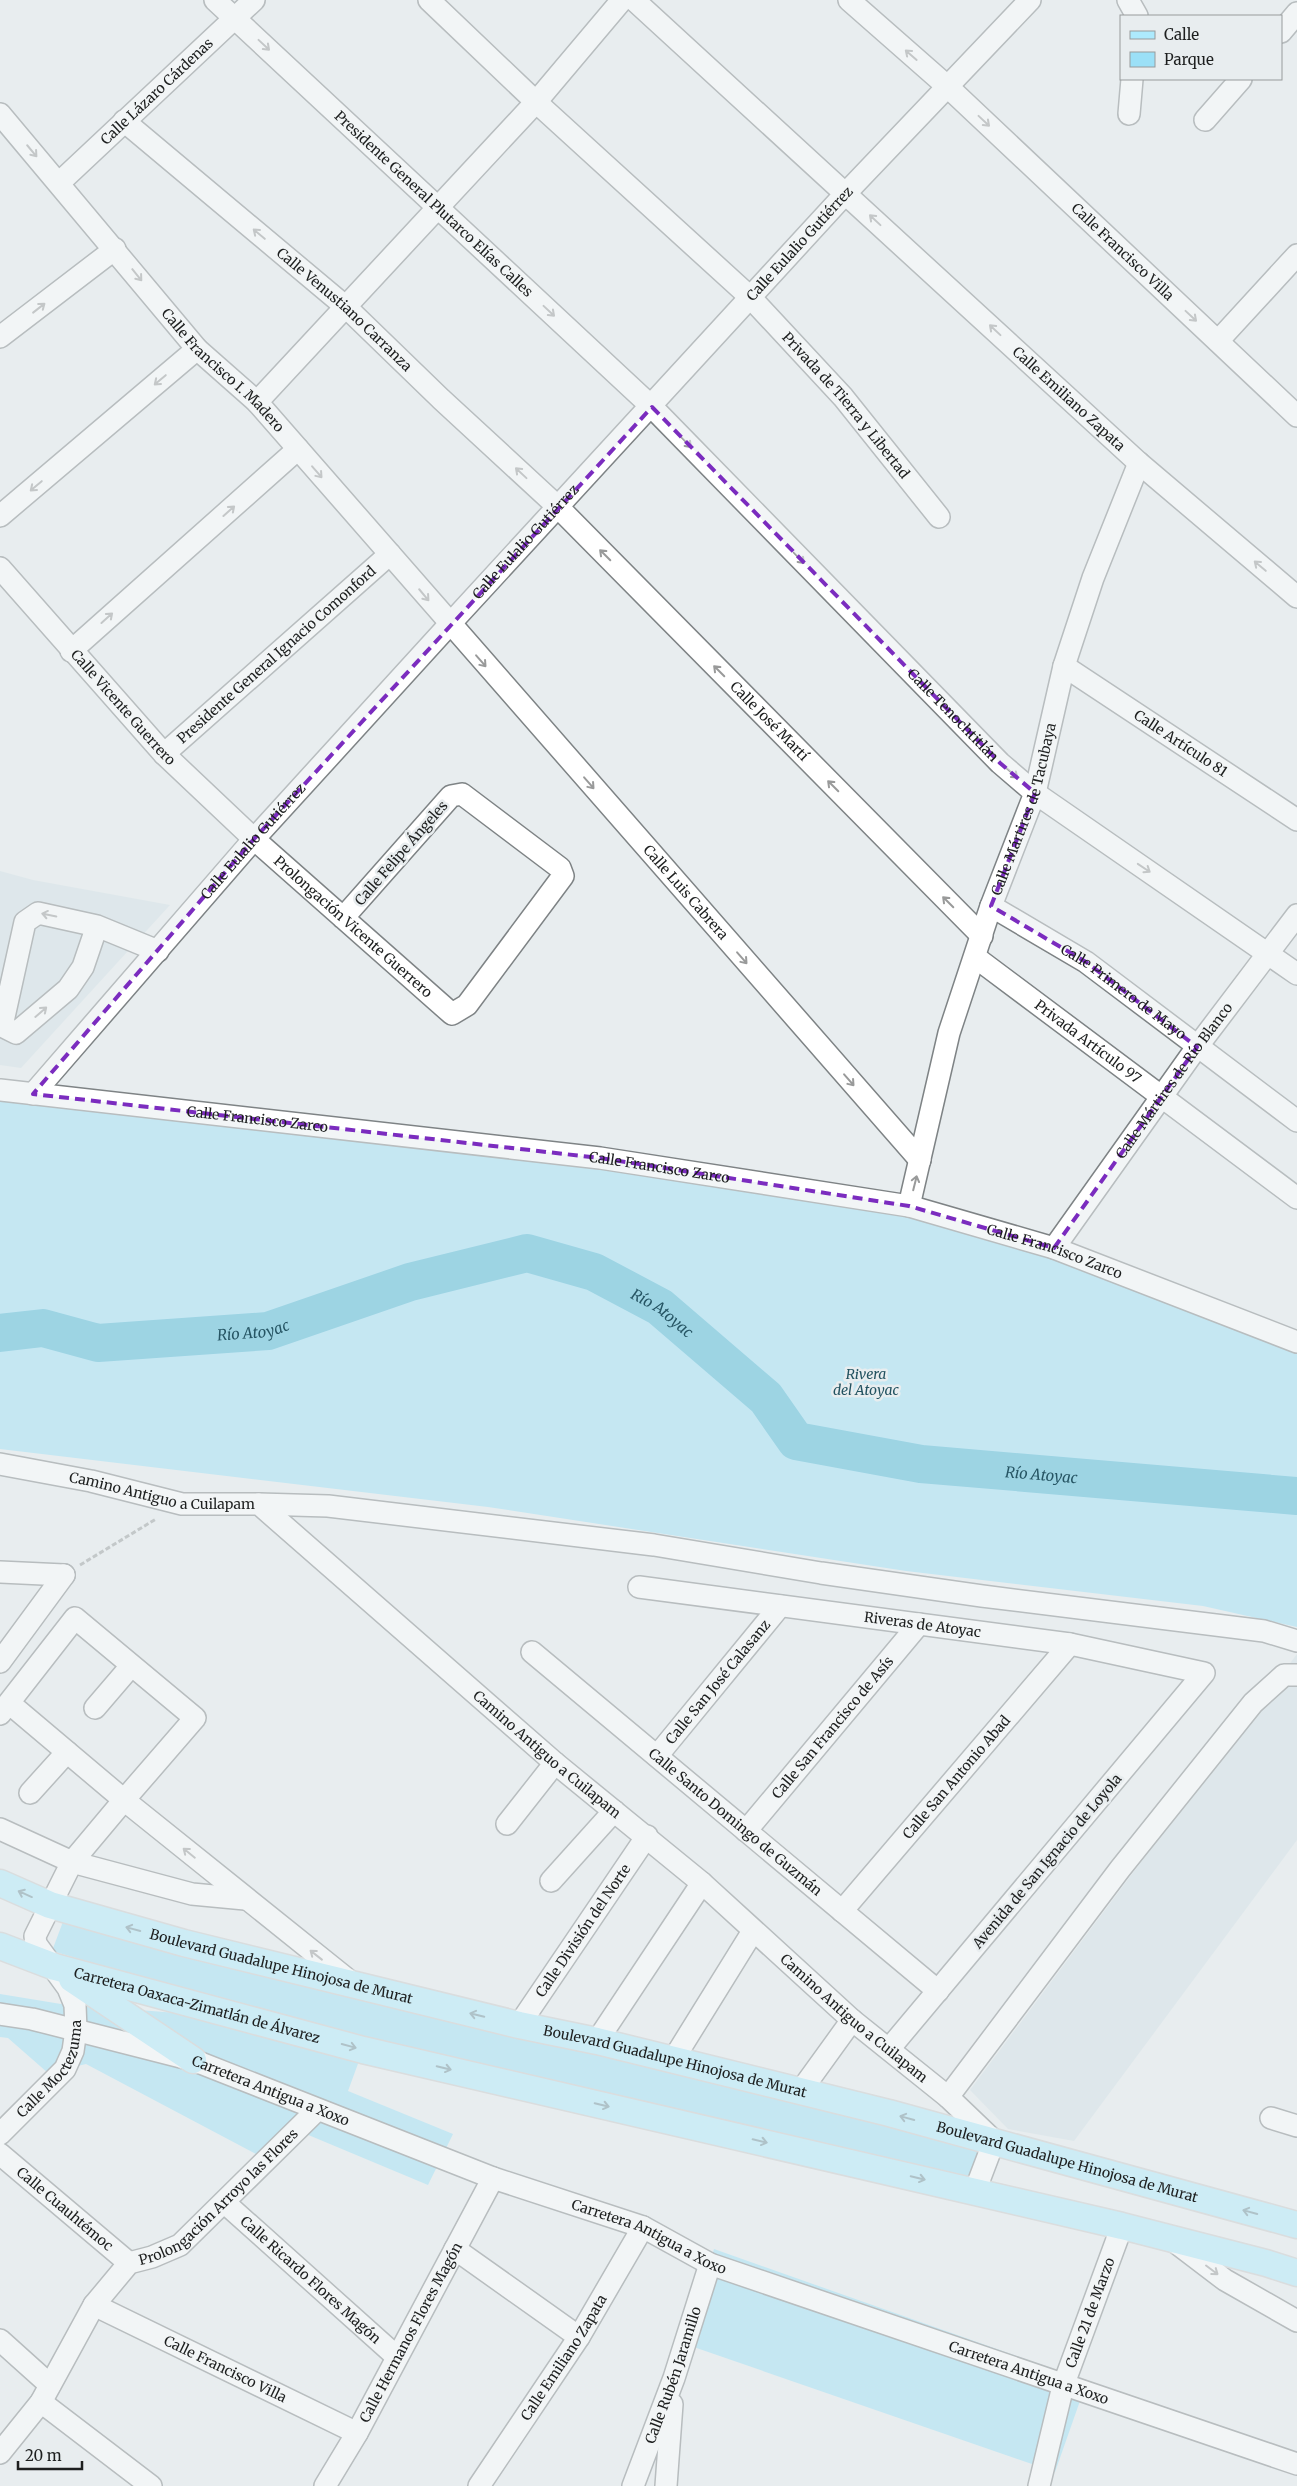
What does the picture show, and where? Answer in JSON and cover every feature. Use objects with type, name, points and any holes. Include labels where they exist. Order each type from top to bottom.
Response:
[{"type":"main road","points":[[0,1882],[50,1905]]},
{"type":"main road","name":"Boulevard Guadalupe Hinojosa de Murat","points":[[50,1905],[184,1943],[519,2025],[598,2041],[994,2141],[1297,2224]]},
{"type":"main road","name":"Carretera Oaxaca-Zimatlán de Álvarez","points":[[0,1946],[55,1967],[396,2057],[975,2192]]},
{"type":"main road","points":[[55,1967],[193,2060]]},
{"type":"main road","points":[[975,2192],[1122,2226],[1266,2263],[1297,2273]]},
{"type":"street","name":"Presidente General Plutarco Elías Calles","points":[[215,0],[652,407]]},
{"type":"street","name":"Calle Lázaro Cárdenas","points":[[59,183],[254,0]]},
{"type":"street","name":"Privada de Tierra y Libertad","points":[[429,0],[536,102],[750,297],[843,397],[939,517]]},
{"type":"street","points":[[256,402],[536,102],[622,0]]},
{"type":"street","name":"Calle Emiliano Zapata","points":[[634,0],[1139,463],[1297,597]]},
{"type":"street","name":"Calle Francisco Villa","points":[[848,0],[948,87],[1297,416]]},
{"type":"street","name":"Calle Eulalio Gutiérrez","points":[[33,1094],[254,840],[449,624],[557,506],[652,407],[846,193],[1030,0]]},
{"type":"street","points":[[1128,0],[1136,15]]},
{"type":"street","points":[[1282,31],[1297,13]]},
{"type":"street","points":[[1129,114],[1132,80]]},
{"type":"street","points":[[1205,120],[1240,80]]},
{"type":"street","name":"Calle Venustiano Carranza","points":[[124,121],[346,307],[441,399],[557,506]]},
{"type":"street","name":"Calle Francisco I. Madero","points":[[4,126],[59,183],[197,349],[256,402],[449,624]]},
{"type":"street","points":[[0,337],[115,249]]},
{"type":"street","points":[[1218,341],[1297,255]]},
{"type":"street","points":[[0,516],[197,349]]},
{"type":"street","name":"Calle Tenochtitlán","points":[[652,407],[1000,763],[1035,794],[1297,974]]},
{"type":"street","points":[[71,651],[298,449]]},
{"type":"street","name":"Calle Mártires de Tacubaya","points":[[909,1206],[949,1033],[991,906],[1035,794],[1064,666],[1093,578],[1139,463]]},
{"type":"street","name":"Calle José Martí","points":[[557,506],[982,936]]},
{"type":"street","name":"Presidente General Ignacio Comonford","points":[[164,754],[390,554]]},
{"type":"street","name":"Calle Vicente Guerrero","points":[[0,568],[71,651],[164,754],[254,840]]},
{"type":"street","name":"Calle Luis Cabrera","points":[[449,624],[920,1160]]},
{"type":"street","name":"Calle Artículo 81","points":[[1064,666],[1297,820]]},
{"type":"street","name":"Calle Felipe Ángeles","points":[[343,918],[451,796],[462,794],[560,868],[563,876],[467,1005],[452,1014]]},
{"type":"street","name":"Prolongación Vicente Guerrero","points":[[254,840],[452,1014]]},
{"type":"street","name":"Calle Primero de Mayo","points":[[991,906],[1086,962],[1297,1121]]},
{"type":"street","points":[[97,926],[84,967],[68,988],[16,1033],[2,1026],[25,922],[38,913],[97,926],[158,952]]},
{"type":"street","name":"Calle Mártires de Río Blanco","points":[[1054,1248],[1197,1047],[1297,915]]},
{"type":"street","name":"Privada Artículo 97","points":[[975,957],[1297,1198]]},
{"type":"street","name":"Calle Francisco Zarco","points":[[0,1090],[600,1158],[909,1206],[1054,1248],[1297,1342]]},
{"type":"street","name":"Camino Antiguo a Cuilapam","points":[[0,1464],[92,1481],[182,1504],[259,1504],[555,1763],[702,1883],[852,2020],[948,2097],[994,2141]]},
{"type":"street","points":[[259,1504],[328,1506],[654,1545],[982,1596],[1264,1631],[1297,1641]]},
{"type":"street","points":[[0,1572],[64,1575]]},
{"type":"street","points":[[0,1662],[64,1575]]},
{"type":"street","name":"Riveras de Atoyac","points":[[639,1587],[1070,1644],[1204,1673]]},
{"type":"street","name":"Calle San José Calasanz","points":[[656,1756],[780,1606]]},
{"type":"street","points":[[50,1905],[72,1862],[124,1800],[195,1718],[75,1618],[4,1709],[67,1752],[124,1800],[245,1899],[354,1985]]},
{"type":"street","name":"Calle San Francisco de Asís","points":[[746,1831],[919,1624]]},
{"type":"street","name":"Calle San Antonio Abad","points":[[842,1911],[1070,1644]]},
{"type":"street","name":"Calle Santo Domingo de Guzmán","points":[[532,1652],[938,1991]]},
{"type":"street","points":[[95,1708],[131,1666]]},
{"type":"street","name":"Avenida de San Ignacio de Loyola","points":[[889,2049],[1204,1673]]},
{"type":"street","points":[[948,2097],[1120,1869],[1253,1703],[1284,1675],[1297,1675]]},
{"type":"street","points":[[30,1793],[67,1752]]},
{"type":"street","points":[[507,1824],[555,1763]]},
{"type":"street","points":[[551,1881],[614,1811]]},
{"type":"street","points":[[0,1829],[72,1862],[192,1894],[245,1899]]},
{"type":"street","name":"Calle División del Norte","points":[[519,2025],[646,1836]]},
{"type":"street","points":[[598,2041],[702,1883]]},
{"type":"street","name":"Calle Moctezuma","points":[[0,2134],[65,2069],[73,2051],[76,2030],[75,2005],[68,1988],[55,1967],[36,1944],[36,1936],[50,1905]]},
{"type":"street","points":[[673,2060],[753,1930]]},
{"type":"street","name":"Carretera Antigua a Xoxo","points":[[0,2014],[32,2019],[193,2060],[494,2178],[642,2227],[710,2264],[1063,2386],[1297,2464]]},
{"type":"street","points":[[800,2092],[852,2020]]},
{"type":"street","name":"Prolongación Arroyo las Flores","points":[[0,2453],[45,2394],[94,2305],[129,2263],[152,2257],[180,2245],[225,2203],[317,2110]]},
{"type":"street","points":[[1271,2118],[1297,2126]]},
{"type":"street","points":[[975,2192],[994,2141]]},
{"type":"street","name":"Calle Cuauhtémoc","points":[[0,2154],[129,2263]]},
{"type":"street","name":"Calle Hermanos Flores Magón","points":[[329,2485],[494,2178]]},
{"type":"street","name":"Calle Ricardo Flores Magón","points":[[225,2203],[397,2357]]},
{"type":"street","name":"Calle 21 de Marzo","points":[[1040,2486],[1063,2386],[1122,2226]]},
{"type":"street","name":"Calle Emiliano Zapata","points":[[479,2486],[579,2337],[642,2227]]},
{"type":"street","points":[[1173,2240],[1226,2280],[1297,2321]]},
{"type":"street","points":[[455,2249],[579,2337]]},
{"type":"street","name":"Calle Rubén Jaramillo","points":[[633,2486],[674,2378],[710,2264]]},
{"type":"street","name":"Calle Francisco Villa","points":[[94,2305],[357,2433]]},
{"type":"street","points":[[0,2340],[45,2394],[151,2486]]},
{"type":"street","points":[[666,2486],[674,2378]]},
{"type":"path","points":[[64,1575],[182,1504]]},
{"type":"highlighted area","points":[[652,407],[1000,763],[1035,793],[991,906],[1086,962],[1197,1047],[1054,1248],[909,1206],[600,1158],[33,1094],[254,839]]},
{"type":"shaded area","points":[[0,871],[33,880],[170,905],[21,1068],[0,1065]]},
{"type":"shaded area","points":[[1297,1654],[1297,1840],[1074,2141],[1008,2129],[970,2090]]},
{"type":"green space","name":"Rivera del Atoyac","points":[[0,1088],[909,1206],[1297,1343],[1297,1627],[1203,1606],[906,1571],[488,1507],[0,1449]]},
{"type":"green space","points":[[64,1919],[286,1981],[772,2095],[979,2152],[972,2185],[287,2019],[52,1951]]},
{"type":"green space","points":[[0,1994],[61,2004],[203,2015],[363,2050],[348,2091],[453,2134],[428,2185],[306,2134],[269,2161],[86,2064],[48,2073],[8,2038],[0,2037]]},
{"type":"green space","points":[[714,2249],[1087,2381],[1055,2472],[685,2344]]},
{"type":"waterway","name":"Río Atoyac","points":[[0,1333],[43,1328],[98,1343],[268,1331],[410,1282],[527,1253],[594,1272],[660,1307],[766,1398],[796,1441],[921,1464],[1297,1496]]}]
